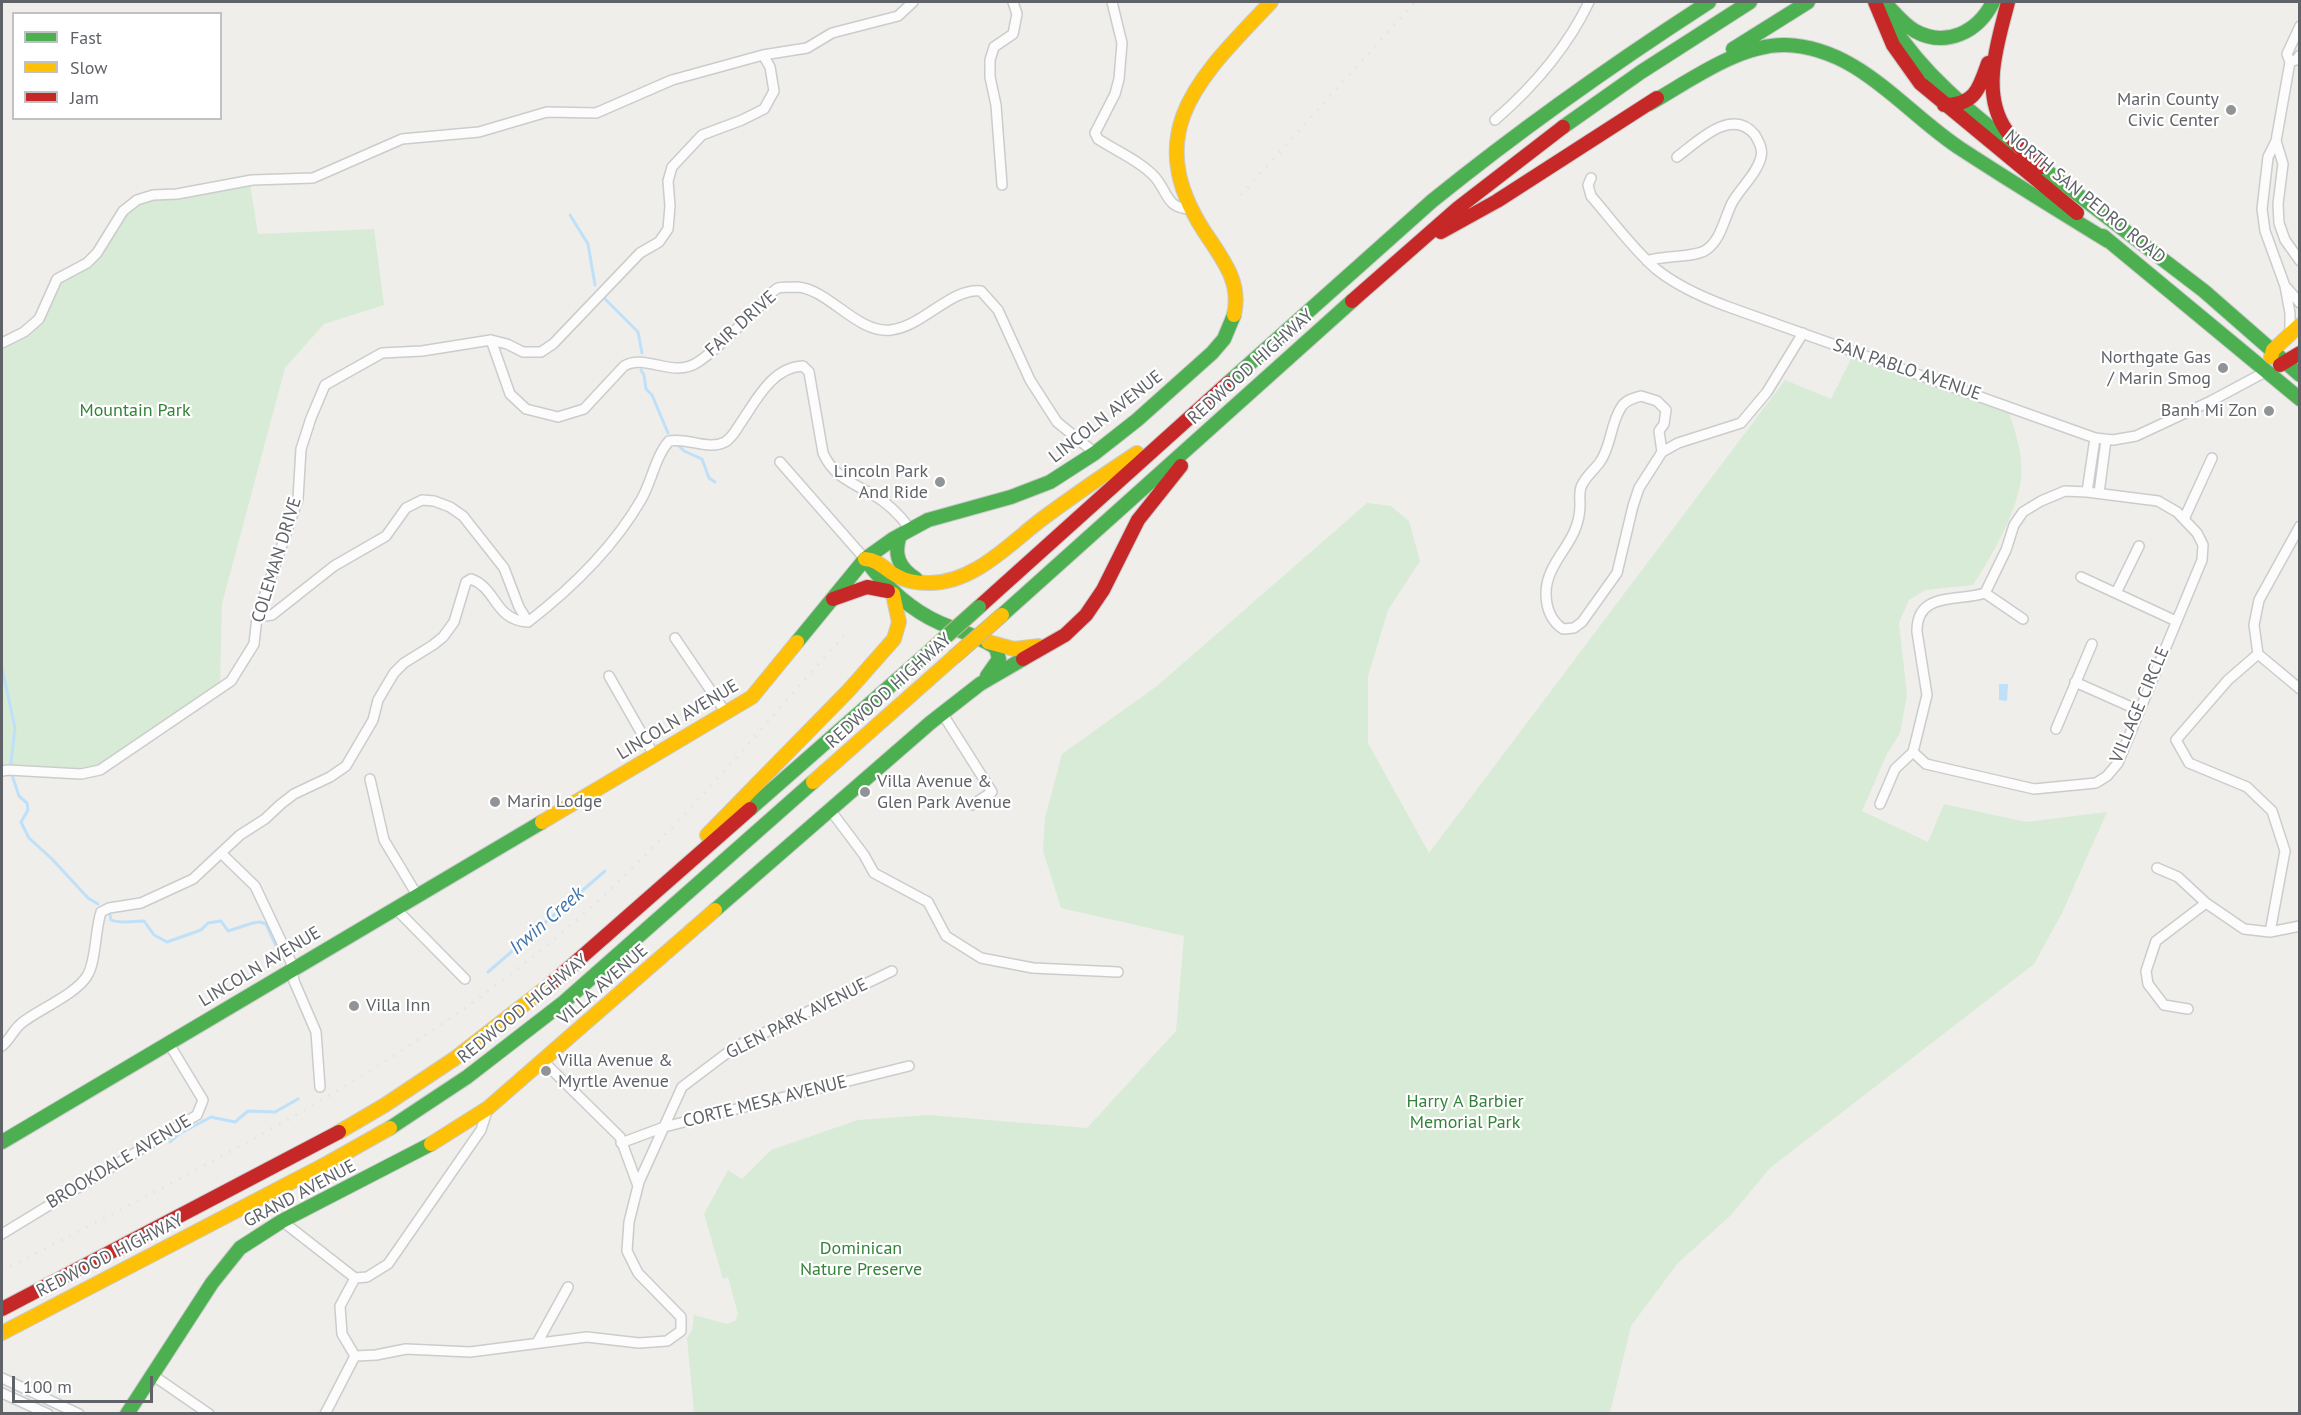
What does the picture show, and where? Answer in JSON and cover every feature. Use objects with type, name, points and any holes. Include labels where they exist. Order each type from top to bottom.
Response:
[{"type":"main road","name":"LINCOLN AVENUE","points":[[2,1142],[752,697],[865,559],[905,532],[951,512],[1011,497],[1050,482],[1095,453],[1137,420],[1212,353],[1230,330],[1236,306],[1235,285],[1225,260],[1206,235],[1191,209],[1181,182],[1177,132],[1191,96],[1214,62],[1271,2]]},
{"type":"main road","name":"REDWOOD HIGHWAY","points":[[2,1309],[305,1151],[385,1105],[454,1059],[520,1010],[931,650],[1463,176],[1595,77],[1709,2]]},
{"type":"main road","name":"REDWOOD HIGHWAY","points":[[2,1333],[327,1164],[398,1123],[467,1077],[564,1002],[1002,615],[1411,248],[1482,188],[1572,120],[1750,2]]},
{"type":"main road","points":[[1411,248],[1489,206],[1808,2]]},
{"type":"main road","name":"NORTH SAN PEDRO ROAD","points":[[1877,2],[1914,59],[1937,84],[1961,105],[2176,268],[2300,375]]},
{"type":"main road","name":"NORTH SAN PEDRO ROAD","points":[[1877,2],[1887,34],[1898,56],[1920,83],[2300,399]]},
{"type":"main road","points":[[1884,2],[1916,32],[1944,39],[1958,36],[1976,26],[1986,15],[1993,2]]},
{"type":"main road","points":[[1944,105],[1961,105],[1972,98],[1979,88],[2008,2]]},
{"type":"main road","points":[[2008,2],[1993,68],[1995,105],[2007,132],[2042,167]]},
{"type":"main road","points":[[1649,104],[1748,51],[1784,45],[1822,50],[1856,66],[1959,148],[2108,241]]},
{"type":"main road","points":[[2267,370],[2273,350],[2295,330]]},
{"type":"main road","points":[[2267,370],[2287,362],[2300,353]]},
{"type":"main road","points":[[865,559],[875,561],[900,578],[926,583],[947,581],[973,570],[1114,469],[1186,421]]},
{"type":"main road","name":"VILLA AVENUE","points":[[488,1108],[942,713],[980,684],[1054,643],[1079,624],[1093,607],[1134,526],[1212,427]]},
{"type":"main road","points":[[905,532],[896,551],[899,565],[909,575],[926,583]]},
{"type":"main road","points":[[661,888],[732,806],[819,722],[894,639],[899,630],[900,621],[893,594],[865,559]]},
{"type":"main road","points":[[829,601],[865,586],[878,587],[893,594],[926,617],[988,642],[1014,649],[1054,643]]},
{"type":"main road","name":"VILLA AVENUE","points":[[980,684],[999,660],[998,650],[988,642]]},
{"type":"main road","name":"GRAND AVENUE","points":[[127,1413],[212,1283],[240,1248],[282,1221],[437,1141],[488,1108]]},
{"type":"street","points":[[2,343],[24,332],[39,319],[57,279],[87,263],[97,253],[123,211],[137,200],[153,195],[177,194],[252,180],[313,178],[402,139],[479,132],[547,112],[596,113],[672,80],[763,55],[807,48],[832,33],[898,16],[913,2]]},
{"type":"street","points":[[1002,185],[990,60],[994,47],[1013,34],[1017,14],[1013,2]]},
{"type":"street","points":[[1113,2],[1122,43],[1119,79],[1115,94],[1095,133],[1098,139],[1138,162],[1152,174],[1163,186],[1169,201],[1174,206],[1179,209],[1191,209]]},
{"type":"street","points":[[1495,120],[1523,96],[1557,56],[1588,2]]},
{"type":"street","points":[[2295,330],[2285,286],[2265,231],[2262,209],[2268,157],[2276,141],[2290,63],[2287,54],[2300,26]]},
{"type":"street","name":"COLEMAN DRIVE","points":[[2,771],[81,774],[100,770],[231,681],[254,644],[256,616],[298,499],[301,449],[311,418],[326,385],[382,352],[422,351],[491,340],[507,344],[523,352],[541,352],[562,336],[640,253],[659,242],[668,229],[670,206],[668,181],[672,166],[702,135],[764,109],[774,91],[770,67],[763,55]]},
{"type":"street","points":[[2290,63],[2300,55]]},
{"type":"street","points":[[1647,261],[1666,256],[1696,255],[1708,249],[1717,237],[1733,201],[1756,169],[1761,152],[1759,141],[1751,131],[1743,125],[1733,124],[1712,131],[1677,157]]},
{"type":"street","points":[[2276,141],[2283,164],[2278,204],[2279,223],[2285,240],[2300,261]]},
{"type":"street","name":"SAN PABLO AVENUE","points":[[1591,178],[1588,185],[1591,196],[1647,261],[1700,295],[2095,438],[2126,439],[2148,431],[2211,401],[2267,370]]},
{"type":"street","points":[[2285,286],[2300,303]]},
{"type":"street","name":"FAIR DRIVE","points":[[491,340],[510,394],[526,409],[558,417],[584,409],[629,362],[640,362],[664,368],[689,368],[707,356],[777,288],[798,287],[820,296],[869,326],[888,331],[908,327],[968,290],[981,291],[998,310],[1030,380],[1057,422],[1095,453]]},
{"type":"street","points":[[1662,452],[1659,431],[1664,423],[1666,410],[1657,401],[1649,398],[1641,396],[1630,399],[1622,406],[1601,461],[1582,484],[1579,519],[1574,533],[1557,560],[1548,584],[1546,592],[1551,618],[1563,629],[1574,628],[1582,622],[1617,573],[1633,506],[1640,488],[1662,452],[1678,443],[1741,423],[1767,392],[1803,333]]},
{"type":"street","points":[[2,1046],[20,1023],[87,978],[91,968],[96,927],[101,912],[109,908],[141,903],[193,879],[240,835],[294,794],[330,777],[346,766],[355,753],[372,720],[378,700],[394,673],[404,663],[443,637],[454,622],[466,582],[471,579],[478,582],[505,615],[515,621],[528,621],[571,585],[615,539],[644,496],[658,460],[669,441],[684,440],[715,445],[725,442],[733,435],[761,392],[790,366],[803,366],[809,372],[823,453],[827,463],[852,485],[891,507],[905,532]]},
{"type":"street","points":[[2087,492],[2095,438]]},
{"type":"street","points":[[2099,493],[2106,440]]},
{"type":"street","points":[[2184,519],[2212,458]]},
{"type":"street","points":[[780,462],[865,559]]},
{"type":"street","name":"VILLAGE CIRCLE","points":[[1913,752],[1926,764],[2034,789],[2096,783],[2107,776],[2118,763],[2202,560],[2203,545],[2197,533],[2177,512],[2158,501],[2066,491],[2041,501],[2023,512],[2014,525],[2006,550],[1985,593]]},
{"type":"street","points":[[256,616],[272,615],[334,566],[386,536],[406,508],[422,500],[434,501],[450,507],[463,516],[504,568],[519,607],[528,621]]},
{"type":"street","points":[[2300,526],[2296,540],[2259,600],[2254,625],[2258,654],[2300,689]]},
{"type":"street","points":[[2116,594],[2139,546]]},
{"type":"street","points":[[2081,577],[2176,621]]},
{"type":"street","points":[[1880,804],[1894,769],[1913,752],[1927,695],[1917,632],[1920,613],[1935,600],[1966,598],[1985,593],[2023,619]]},
{"type":"street","points":[[675,638],[726,713]]},
{"type":"street","points":[[2056,729],[2092,644]]},
{"type":"street","points":[[2258,654],[2228,680],[2176,740],[2189,763],[2247,787],[2272,811],[2285,851],[2270,932]]},
{"type":"street","points":[[609,676],[654,755]]},
{"type":"street","points":[[2075,682],[2138,710]]},
{"type":"street","points":[[942,713],[992,792],[972,805]]},
{"type":"street","points":[[370,779],[384,840],[417,895]]},
{"type":"street","points":[[831,811],[864,855],[874,873],[928,902],[946,936],[981,958],[1033,968],[1118,972]]},
{"type":"street","points":[[222,854],[255,886],[291,962],[294,981],[316,1032],[320,1087]]},
{"type":"street","points":[[2157,868],[2178,877],[2206,903],[2244,929],[2270,932],[2300,926]]},
{"type":"street","points":[[2187,1009],[2164,1005],[2148,984],[2146,971],[2156,941],[2206,903]]},
{"type":"street","points":[[395,908],[465,979]]},
{"type":"street","name":"GLEN PARK AVENUE","points":[[355,1356],[376,1355],[406,1349],[470,1352],[587,1337],[639,1343],[667,1341],[681,1330],[681,1317],[638,1273],[627,1251],[629,1222],[638,1186],[682,1087],[735,1047],[892,971]]},
{"type":"street","name":"BROOKDALE AVENUE","points":[[2,1234],[197,1115],[203,1100],[168,1042]]},
{"type":"street","points":[[543,1061],[620,1137],[638,1186]]},
{"type":"street","name":"CORTE MESA AVENUE","points":[[621,1143],[664,1127],[909,1066]]},
{"type":"street","name":"VILLA AVENUE","points":[[355,1278],[367,1277],[388,1264],[481,1130],[488,1108]]},
{"type":"street","points":[[282,1221],[355,1278],[340,1306],[342,1334],[355,1356],[326,1413]]},
{"type":"street","points":[[537,1343],[568,1287]]},
{"type":"street","points":[[151,1374],[209,1413]]},
{"type":"street","points":[[2,1378],[79,1413]]},
{"type":"street","points":[[2,1393],[48,1413]]},
{"type":"green space","name":"Mountain Park","points":[[250,184],[258,234],[374,229],[384,305],[324,324],[285,368],[222,604],[220,685],[96,769],[80,772],[2,767],[2,341],[25,329],[38,316],[52,285],[89,259],[122,208],[142,197]]},
{"type":"green space","name":"Harry A Barbier Memorial Park","points":[[1855,351],[2007,406],[2018,442],[2022,470],[2019,492],[2009,520],[1988,562],[1973,585],[1925,590],[1909,600],[1899,623],[1907,695],[1900,733],[1887,754],[1862,811],[1928,842],[1944,804],[2026,822],[2107,812],[2062,913],[2034,964],[1770,1168],[1731,1215],[1677,1264],[1631,1326],[1610,1413],[669,1414],[694,1412],[687,1338],[692,1330],[694,1315],[727,1324],[735,1321],[738,1314],[728,1277],[723,1279],[704,1214],[728,1170],[742,1179],[771,1150],[858,1120],[928,1115],[1087,1128],[1176,1031],[1184,936],[1061,908],[1043,851],[1045,818],[1062,754],[1157,686],[1367,503],[1391,506],[1409,521],[1420,561],[1388,610],[1368,676],[1368,743],[1429,853],[1785,380],[1831,399]]},
{"type":"water","points":[[1999,684],[2008,684],[2007,701],[1999,700]]},
{"type":"waterway","points":[[570,215],[588,244],[595,285]]},
{"type":"waterway","points":[[605,299],[638,332],[642,353]]},
{"type":"waterway","points":[[641,370],[646,389],[652,395],[668,433]]},
{"type":"waterway","points":[[679,446],[684,451],[702,459],[709,478],[715,482]]},
{"type":"waterway","points":[[2,668],[15,728],[11,763]]},
{"type":"waterway","points":[[12,775],[19,796],[27,803],[28,810],[21,822],[29,838],[88,898],[98,904]]},
{"type":"waterway","name":"Irwin Creek","points":[[488,972],[605,871]]},
{"type":"waterway","points":[[110,915],[111,920],[115,921],[144,921],[154,935],[167,942],[201,930],[208,923],[221,921],[228,931],[260,922],[266,924],[281,957]]},
{"type":"waterway","name":"Irwin Creek","points":[[170,1142],[179,1134],[211,1117],[235,1122],[248,1111],[275,1112],[298,1099]]},
{"type":"railway","points":[[1241,195],[1415,2]]},
{"type":"railway","points":[[2,1271],[297,1115],[438,1027],[506,978],[571,925],[644,856],[714,782],[848,631]]},
{"type":"traffic: fast","points":[[1228,383],[1432,201],[1466,174],[1568,98],[1709,2]]},
{"type":"traffic: fast","points":[[1563,127],[1641,72],[1750,2]]},
{"type":"traffic: fast","points":[[1733,49],[1808,2]]},
{"type":"traffic: fast","points":[[1884,2],[1915,31],[1938,38],[1960,34],[1970,29],[1987,13],[1993,2]]},
{"type":"traffic: fast","points":[[1891,24],[1931,74],[1978,118],[2012,145]]},
{"type":"traffic: fast","points":[[1649,104],[1732,57],[1768,46],[1785,45],[1811,49],[1836,57],[1858,69],[1961,149],[2108,241]]},
{"type":"traffic: fast","points":[[2035,162],[2204,291],[2300,375]]},
{"type":"traffic: fast","points":[[2103,236],[2300,399]]},
{"type":"traffic: fast","points":[[1002,615],[1352,301]]},
{"type":"traffic: fast","points":[[797,642],[865,559],[893,539],[928,520],[1011,497],[1050,482],[1095,453],[1137,420],[1212,353],[1224,339],[1234,315]]},
{"type":"traffic: fast","points":[[900,535],[897,549],[899,560],[905,570],[916,579]]},
{"type":"traffic: fast","points":[[865,559],[907,604],[940,623],[983,640],[996,648],[999,659],[987,676]]},
{"type":"traffic: fast","points":[[931,650],[979,607]]},
{"type":"traffic: fast","points":[[750,809],[931,650]]},
{"type":"traffic: fast","points":[[715,910],[930,723],[980,684],[1023,659]]},
{"type":"traffic: fast","points":[[390,1128],[467,1077],[564,1002],[813,782]]},
{"type":"traffic: fast","points":[[2,1142],[542,822]]},
{"type":"traffic: fast","points":[[127,1414],[212,1283],[240,1248],[282,1221],[431,1144]]},
{"type":"traffic: slow","points":[[1234,315],[1236,304],[1231,275],[1188,202],[1178,169],[1178,138],[1185,110],[1200,83],[1220,57],[1271,2]]},
{"type":"traffic: slow","points":[[2271,357],[2273,350],[2300,325]]},
{"type":"traffic: slow","points":[[865,559],[874,561],[897,576],[912,581],[944,582],[960,577],[990,561],[1054,510],[1137,453]]},
{"type":"traffic: slow","points":[[707,835],[849,690],[894,639],[899,622],[893,594]]},
{"type":"traffic: slow","points":[[954,657],[1002,615]]},
{"type":"traffic: slow","points":[[542,822],[752,697],[797,642]]},
{"type":"traffic: slow","points":[[988,642],[1014,649],[1039,646]]},
{"type":"traffic: slow","points":[[813,782],[954,657]]},
{"type":"traffic: slow","points":[[431,1144],[488,1108],[715,910]]},
{"type":"traffic: slow","points":[[339,1132],[385,1105],[454,1059],[552,983]]},
{"type":"traffic: slow","points":[[2,1333],[326,1164],[390,1128]]},
{"type":"traffic: jam","points":[[1875,2],[1893,45],[1920,83],[2077,213]]},
{"type":"traffic: jam","points":[[2008,2],[1996,50],[1994,100],[1998,115],[2006,130],[2022,150],[2042,167]]},
{"type":"traffic: jam","points":[[1944,105],[1969,99],[1982,81],[1988,63]]},
{"type":"traffic: jam","points":[[1441,232],[1497,201],[1657,98]]},
{"type":"traffic: jam","points":[[1352,301],[1458,208],[1563,127]]},
{"type":"traffic: jam","points":[[2280,365],[2300,353]]},
{"type":"traffic: jam","points":[[979,607],[1228,383]]},
{"type":"traffic: jam","points":[[1023,659],[1065,635],[1086,615],[1103,590],[1138,520],[1181,466]]},
{"type":"traffic: jam","points":[[833,599],[867,587],[888,591]]},
{"type":"traffic: jam","points":[[552,983],[750,809]]},
{"type":"traffic: jam","points":[[2,1309],[339,1132]]},
{"type":"place","name":"Marin County Civic Center","points":[[2231,110]]},
{"type":"place","name":"Northgate Gas / Marin Smog","points":[[2223,368]]},
{"type":"place","name":"Banh Mi Zon","points":[[2269,411]]},
{"type":"place","name":"Lincoln Park And Ride","points":[[940,482]]},
{"type":"place","name":"Villa Avenue & Glen Park Avenue","points":[[865,792]]},
{"type":"place","name":"Marin Lodge","points":[[495,802]]},
{"type":"place","name":"Villa Inn","points":[[354,1006]]},
{"type":"place","name":"Villa Avenue & Myrtle Avenue","points":[[546,1071]]},
{"type":"park label","name":"Dominican Nature Preserve","points":[[861,1259]]}]
